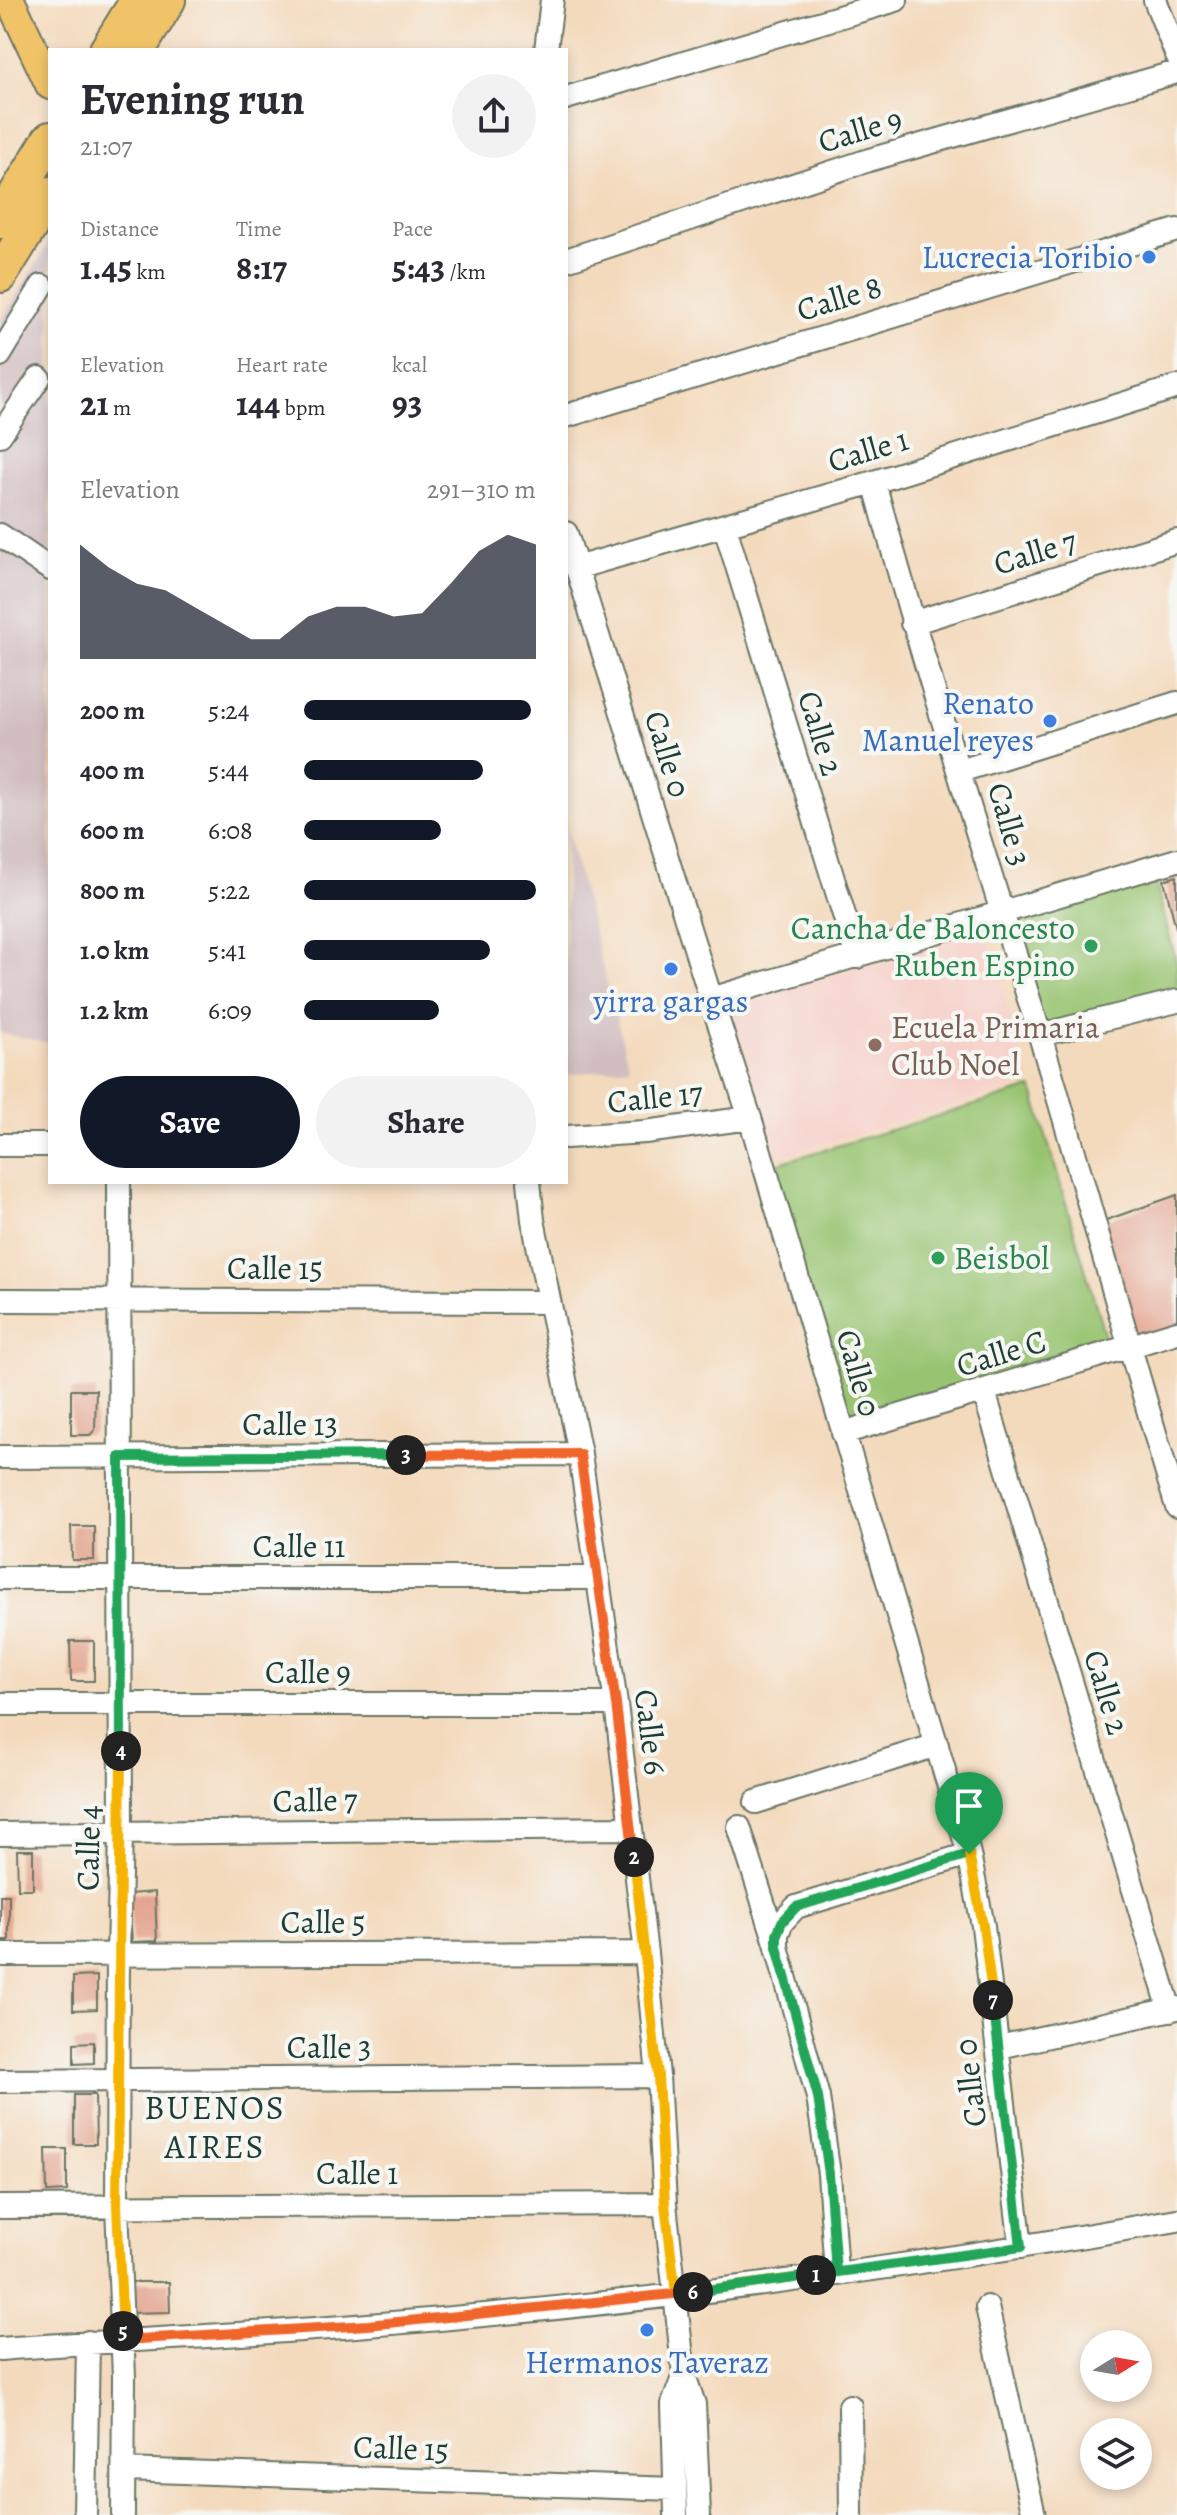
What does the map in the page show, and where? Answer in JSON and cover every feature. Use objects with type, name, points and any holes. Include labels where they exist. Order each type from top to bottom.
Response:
[{"type":"highway","points":[[108,48],[138,0]]},
{"type":"highway","points":[[139,48],[168,0]]},
{"type":"highway","points":[[0,221],[48,142]]},
{"type":"highway","points":[[0,275],[48,197]]},
{"type":"main road","points":[[10,0],[48,81]]},
{"type":"main road","points":[[30,0],[49,48]]},
{"type":"street","points":[[546,48],[552,0]]},
{"type":"street","points":[[568,97],[896,0]]},
{"type":"street","points":[[1155,0],[1177,56]]},
{"type":"street","name":"Calle 9","points":[[568,259],[869,160],[1177,72]]},
{"type":"street","name":"Calle 8","points":[[568,415],[1177,230]]},
{"type":"street","points":[[0,355],[42,286]]},
{"type":"street","points":[[0,435],[39,378]]},
{"type":"street","name":"Calle 1","points":[[576,568],[725,527],[1177,387]]},
{"type":"street","name":"Calle 3","points":[[874,482],[912,623],[1040,1035],[1128,1347],[1177,1507]]},
{"type":"street","name":"Calle 2","points":[[725,527],[857,957]]},
{"type":"street","points":[[0,535],[48,568]]},
{"type":"street","name":"Calle 0","points":[[568,540],[750,1118],[969,1854],[983,1926],[1021,2247]]},
{"type":"street","name":"Calle 7","points":[[912,623],[1177,541]]},
{"type":"street","points":[[960,771],[1177,703]]},
{"type":"street","points":[[711,999],[1177,860]]},
{"type":"street","points":[[1040,1035],[1177,1001]]},
{"type":"street","name":"Calle 17","points":[[568,1137],[607,1136],[750,1118]]},
{"type":"street","points":[[0,1145],[48,1145]]},
{"type":"street","name":"Calle 4","points":[[119,1184],[121,1834],[117,2206],[123,2340],[123,2515]]},
{"type":"street","name":"Calle 6","points":[[529,1184],[533,1220],[580,1454],[616,1704],[646,1953],[658,2076],[665,2204],[684,2375]]},
{"type":"street","name":"Calle 15","points":[[0,1300],[549,1302]]},
{"type":"street","name":"Calle C","points":[[843,1433],[1177,1332]]},
{"type":"street","name":"Calle 2","points":[[984,1392],[1173,2009]]},
{"type":"street","name":"Calle 13","points":[[0,1457],[580,1454]]},
{"type":"street","name":"Calle 11","points":[[0,1578],[598,1578]]},
{"type":"street","name":"Calle 9","points":[[0,1704],[616,1704]]},
{"type":"street","points":[[756,1802],[937,1745]]},
{"type":"street","points":[[739,1827],[777,1947],[818,2097],[829,2174],[836,2272]]},
{"type":"street","name":"Calle 7","points":[[0,1834],[631,1828]]},
{"type":"street","points":[[777,1947],[777,1934],[782,1922],[796,1907],[969,1854]]},
{"type":"street","name":"Calle 5","points":[[0,1955],[646,1953]]},
{"type":"street","points":[[999,2047],[1173,2009]]},
{"type":"street","name":"Calle 3","points":[[0,2081],[658,2076]]},
{"type":"street","name":"Calle 1","points":[[0,2207],[665,2204]]},
{"type":"street","points":[[0,2349],[368,2325],[676,2294],[1021,2247],[1177,2220]]},
{"type":"street","points":[[987,2307],[1034,2515]]},
{"type":"street","points":[[85,2515],[88,2342]]},
{"type":"street","points":[[676,2515],[673,2404],[684,2375]]},
{"type":"street","points":[[684,2375],[694,2404],[699,2515]]},
{"type":"street","points":[[850,2406],[851,2515]]},
{"type":"street","name":"Calle 15","points":[[124,2470],[675,2489]]},
{"type":"shaded area","points":[[48,245],[48,1043],[0,1033],[0,321]]},
{"type":"shaded area","points":[[568,835],[629,1067],[568,1075]]},
{"type":"shaded area","name":"Ecuela Primaria Club Noel","points":[[986,931],[1030,1083],[767,1161],[720,1006]]},
{"type":"green space","name":"Cancha de Baloncesto Ruben Espino","points":[[1155,881],[1177,965],[1177,998],[1036,1034],[1004,927]]},
{"type":"green space","name":"Beisbol","points":[[1032,1088],[1109,1350],[847,1427],[766,1167]]},
{"type":"building","points":[[1177,876],[1177,928],[1176,928],[1164,880]]},
{"type":"building","points":[[1177,1195],[1177,1326],[1133,1341],[1098,1223]]},
{"type":"building","points":[[71,1390],[96,1390],[95,1430],[90,1435],[71,1435]]},
{"type":"building","points":[[71,1526],[94,1526],[94,1560],[72,1560]]},
{"type":"building","points":[[70,1641],[94,1641],[94,1681],[71,1681]]},
{"type":"building","points":[[17,1850],[33,1850],[33,1889],[18,1889]]},
{"type":"building","points":[[155,1892],[157,1941],[132,1942],[129,1894]]},
{"type":"building","points":[[0,1895],[9,1895],[9,1940],[0,1940]]},
{"type":"building","points":[[97,1976],[97,2009],[73,2010],[73,1977]]},
{"type":"building","points":[[94,2042],[94,2063],[74,2064],[74,2043]]},
{"type":"building","points":[[74,2095],[95,2095],[96,2144],[74,2144]]},
{"type":"building","points":[[46,2149],[67,2149],[67,2191],[47,2192]]},
{"type":"building","points":[[128,2282],[169,2282],[170,2312],[128,2313]]},
{"type":"place","name":"Lucrecia Toribio","points":[[1149,257]]},
{"type":"place","name":"Renato Manuel reyes","points":[[1050,721]]},
{"type":"place","name":"Cancha de Baloncesto Ruben Espino","points":[[1091,946]]},
{"type":"place","name":"yirra gargas","points":[[671,969]]},
{"type":"place","name":"Ecuela Primaria Club Noel","points":[[875,1045]]},
{"type":"place","name":"Beisbol","points":[[938,1258]]},
{"type":"place","name":"Hermanos Taveraz","points":[[647,2330]]},
{"type":"district","name":"BUENOS AIRES","points":[[215,2126]]},
{"type":"route","points":[[969,1854],[796,1907],[782,1922],[777,1934],[780,1963],[818,2097],[829,2174],[836,2272],[676,2294],[665,2204],[658,2076],[646,1953],[616,1704],[580,1454],[120,1457],[121,1834],[117,2206],[123,2340],[368,2325],[676,2294],[1021,2247],[983,1926],[969,1854]]}]
